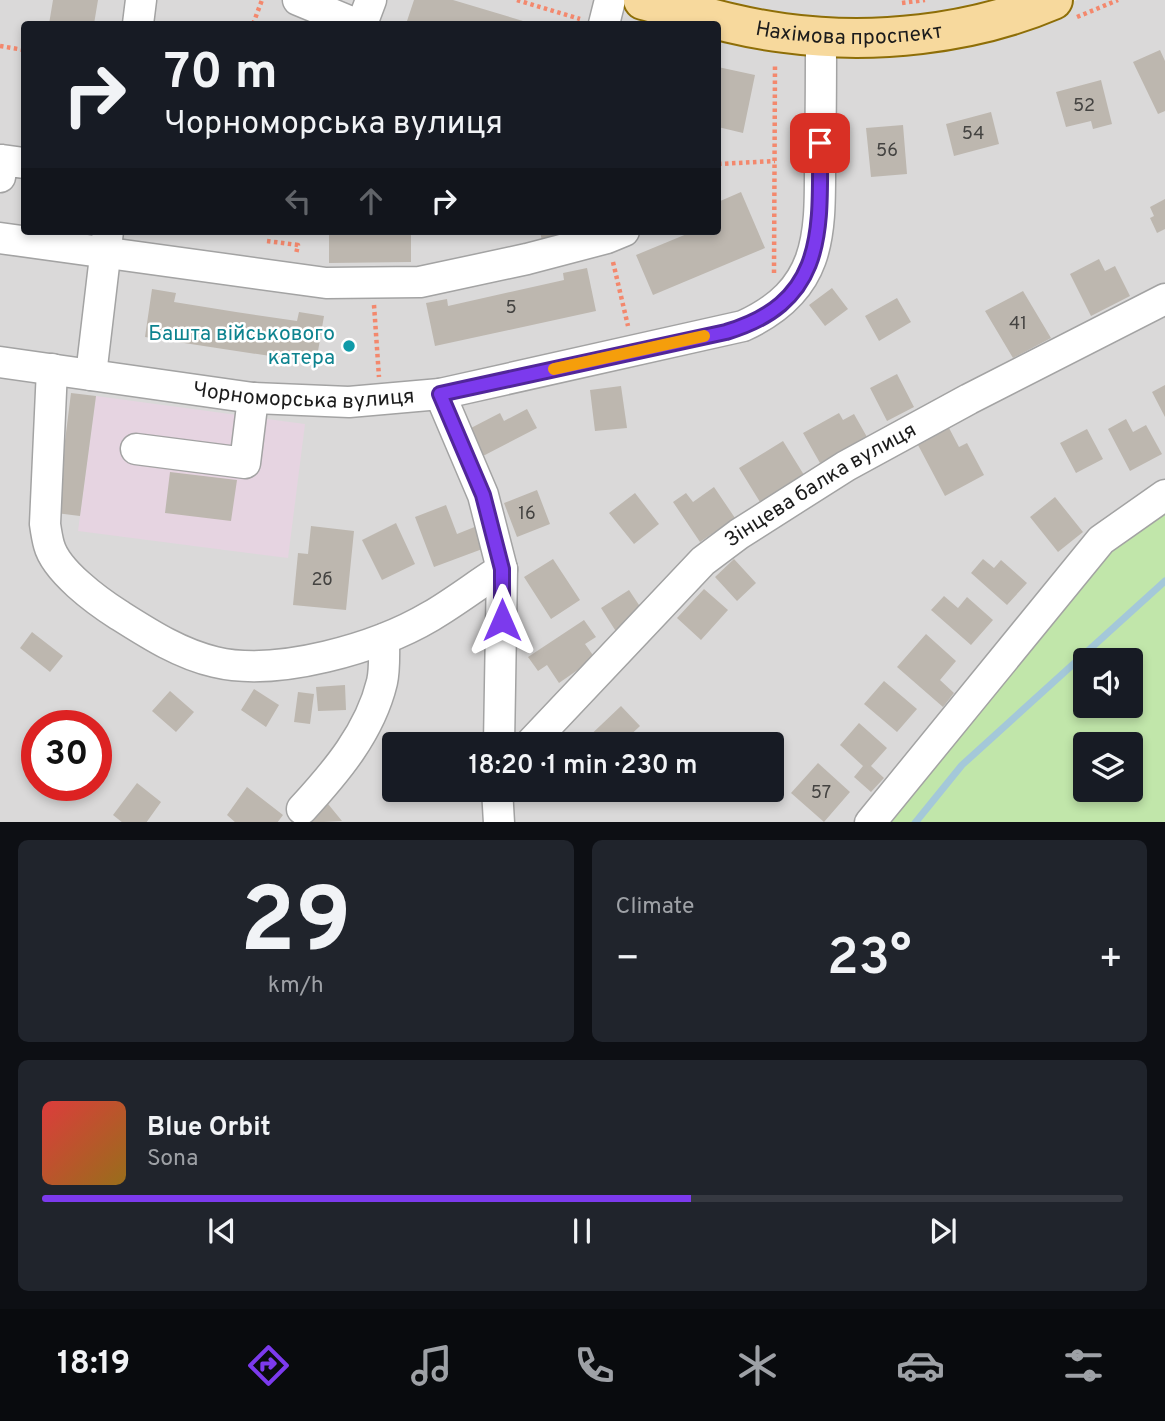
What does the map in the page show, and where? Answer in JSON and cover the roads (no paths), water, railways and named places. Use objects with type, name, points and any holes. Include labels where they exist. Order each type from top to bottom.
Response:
[{"type":"main road","name":"Нахімова проспект","points":[[643,0],[747,27],[821,37],[918,33],[971,26],[1053,0]]},
{"type":"street","points":[[138,21],[141,0]]},
{"type":"street","points":[[298,0],[349,21]]},
{"type":"street","points":[[363,21],[371,0]]},
{"type":"street","points":[[596,21],[610,0]]},
{"type":"street","name":"Чорноморська вулиця","points":[[0,362],[253,398],[349,402],[440,394],[726,332],[759,319],[787,297],[807,268],[819,234],[821,37]]},
{"type":"street","points":[[0,177],[2,160],[21,163]]},
{"type":"street","points":[[0,238],[107,242],[326,283],[420,282],[527,259],[605,235]]},
{"type":"street","points":[[91,375],[107,242]]},
{"type":"street","name":"Зінцева балка вулиця","points":[[541,732],[703,561],[739,534],[846,466],[969,399],[1159,304]]},
{"type":"street","points":[[52,369],[45,524],[49,547],[61,568],[106,607],[184,652],[216,662],[248,665],[312,659],[384,639],[431,616],[502,569]]},
{"type":"street","points":[[440,394],[483,495],[502,569],[499,732]]},
{"type":"street","points":[[136,449],[245,463],[253,398]]},
{"type":"street","points":[[870,822],[1101,540],[1165,495]]},
{"type":"street","points":[[302,810],[337,770],[367,724],[383,680],[384,639]]},
{"type":"street","points":[[498,802],[499,822]]},
{"type":"waterway","points":[[916,822],[962,765],[1165,581]]},
{"type":"place","name":"Башта військового катера","points":[[349,346]]}]
